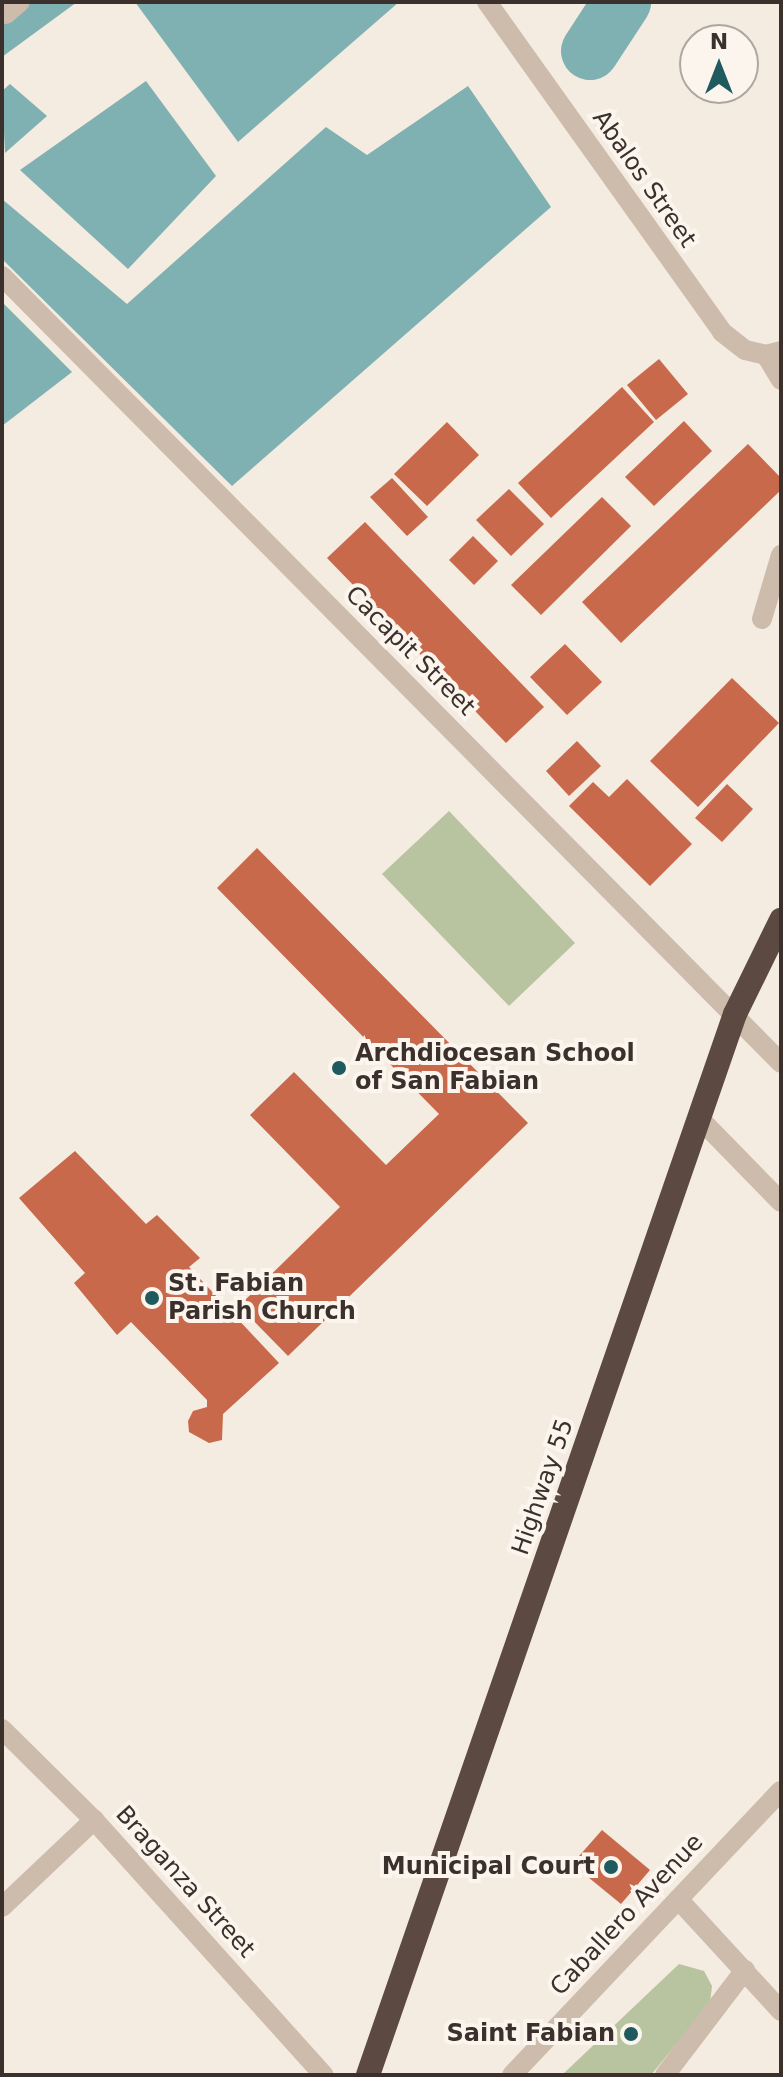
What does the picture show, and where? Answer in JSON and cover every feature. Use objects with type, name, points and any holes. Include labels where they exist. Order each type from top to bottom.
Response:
[{"type":"highway","name":"Highway 55","points":[[368,2075],[735,1014],[781,920]]},
{"type":"street","name":"Abalos Street","points":[[487,2],[722,332],[745,350],[773,353]]},
{"type":"street","name":"Cacapit Street","points":[[2,276],[781,1063]]},
{"type":"street","points":[[773,353],[781,380]]},
{"type":"street","points":[[762,619],[781,555]]},
{"type":"street","points":[[699,1118],[781,1202]]},
{"type":"street","name":"Braganza Street","points":[[2,1729],[94,1820],[324,2075]]},
{"type":"street","name":"Caballero Avenue","points":[[512,2075],[781,1791]]},
{"type":"street","points":[[2,1907],[94,1820]]},
{"type":"street","points":[[678,1899],[781,2011]]},
{"type":"street","points":[[665,2075],[745,1970]]},
{"type":"green space","points":[[449,811],[575,943],[509,1006],[382,874]]},
{"type":"green space","points":[[679,1964],[704,1971],[712,1986],[710,2003],[651,2075],[562,2075]]},
{"type":"water","points":[[2,2],[77,2],[2,57]]},
{"type":"water","points":[[135,2],[399,2],[238,142]]},
{"type":"water","points":[[146,81],[216,176],[128,269],[20,170]]},
{"type":"water","points":[[10,84],[47,116],[5,153],[2,91]]},
{"type":"water","points":[[468,86],[551,207],[232,486],[2,259],[2,199],[127,304],[326,127],[367,155]]},
{"type":"water","points":[[2,302],[72,372],[2,426]]},
{"type":"building","points":[[659,359],[688,394],[656,420],[627,385]]},
{"type":"building","points":[[622,387],[654,422],[551,518],[518,483]]},
{"type":"building","points":[[684,421],[712,451],[654,506],[625,477]]},
{"type":"building","points":[[447,422],[479,455],[427,506],[394,474]]},
{"type":"building","points":[[748,444],[781,478],[781,490],[621,643],[582,602]]},
{"type":"building","points":[[392,478],[428,517],[407,536],[370,497]]},
{"type":"building","points":[[509,489],[544,524],[511,556],[476,520]]},
{"type":"building","points":[[602,497],[631,526],[541,615],[511,585]]},
{"type":"building","points":[[365,522],[544,707],[506,743],[327,558]]},
{"type":"building","points":[[473,536],[498,561],[474,585],[449,560]]},
{"type":"building","points":[[565,644],[602,682],[567,715],[530,677]]},
{"type":"building","points":[[732,678],[779,723],[698,807],[650,761]]},
{"type":"building","points":[[577,741],[601,766],[569,796],[546,771]]},
{"type":"building","points":[[627,779],[692,844],[650,886],[569,806],[593,782],[609,797]]},
{"type":"building","points":[[727,784],[753,809],[722,842],[695,818]]},
{"type":"building","points":[[257,848],[528,1123],[288,1356],[239,1306],[340,1207],[250,1115],[294,1072],[386,1165],[439,1114],[217,888]]},
{"type":"building","name":"St. Fabian Parish Church","points":[[75,1151],[146,1224],[157,1215],[200,1258],[189,1267],[279,1363],[223,1414],[222,1440],[209,1443],[189,1432],[188,1421],[193,1411],[207,1407],[207,1400],[131,1322],[117,1335],[74,1283],[85,1273],[19,1198]]},
{"type":"building","name":"Municipal Court","points":[[602,1830],[650,1870],[621,1904],[572,1864]]},
{"type":"waterway","points":[[590,51],[622,2]]},
{"type":"place","name":"Archdiocesan School of San Fabian","points":[[339,1068]]},
{"type":"place","name":"St. Fabian Parish Church","points":[[152,1298]]},
{"type":"place","name":"Municipal Court","points":[[611,1867]]},
{"type":"place","name":"Saint Fabian","points":[[631,2034]]}]
